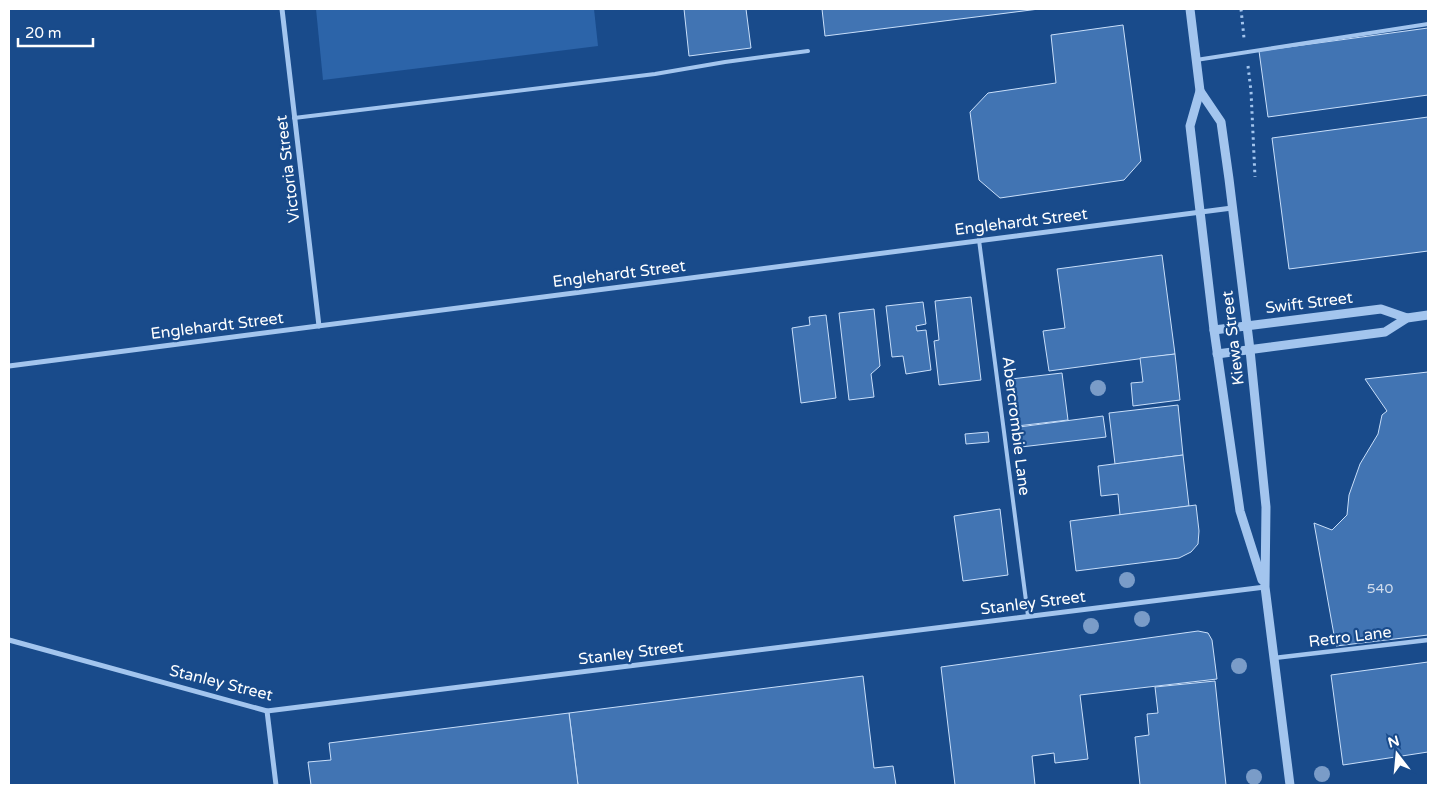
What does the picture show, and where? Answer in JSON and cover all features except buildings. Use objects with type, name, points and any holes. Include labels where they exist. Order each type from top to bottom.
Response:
[{"type":"street","name":"Victoria Street","points":[[282,9],[319,326]]},
{"type":"street","name":"Kiewa Street","points":[[1190,9],[1200,91],[1190,126],[1217,354],[1240,511],[1265,588]]},
{"type":"street","name":"Kiewa Street","points":[[1200,91],[1221,122],[1250,350],[1266,507],[1265,588],[1290,785]]},
{"type":"street","name":"Englehardt Street","points":[[9,366],[1232,208]]},
{"type":"street","name":"Swift Street","points":[[1214,330],[1381,310],[1407,318]]},
{"type":"street","name":"Swift Street","points":[[1217,354],[1384,332],[1407,318],[1428,315]]},
{"type":"street","name":"Stanley Street","points":[[9,640],[267,711],[1265,588]]},
{"type":"street","name":"Retro Lane","points":[[1274,658],[1428,640]]},
{"type":"street","points":[[267,711],[276,785]]},
{"type":"lane","points":[[1196,60],[1428,24]]},
{"type":"lane","points":[[294,118],[655,74],[808,51]]},
{"type":"lane","name":"Abercrombie Lane","points":[[979,240],[1028,616]]},
{"type":"path","points":[[1241,9],[1251,91],[1255,177]]},
{"type":"shaded area","points":[[316,9],[594,9],[598,46],[323,80]]}]
